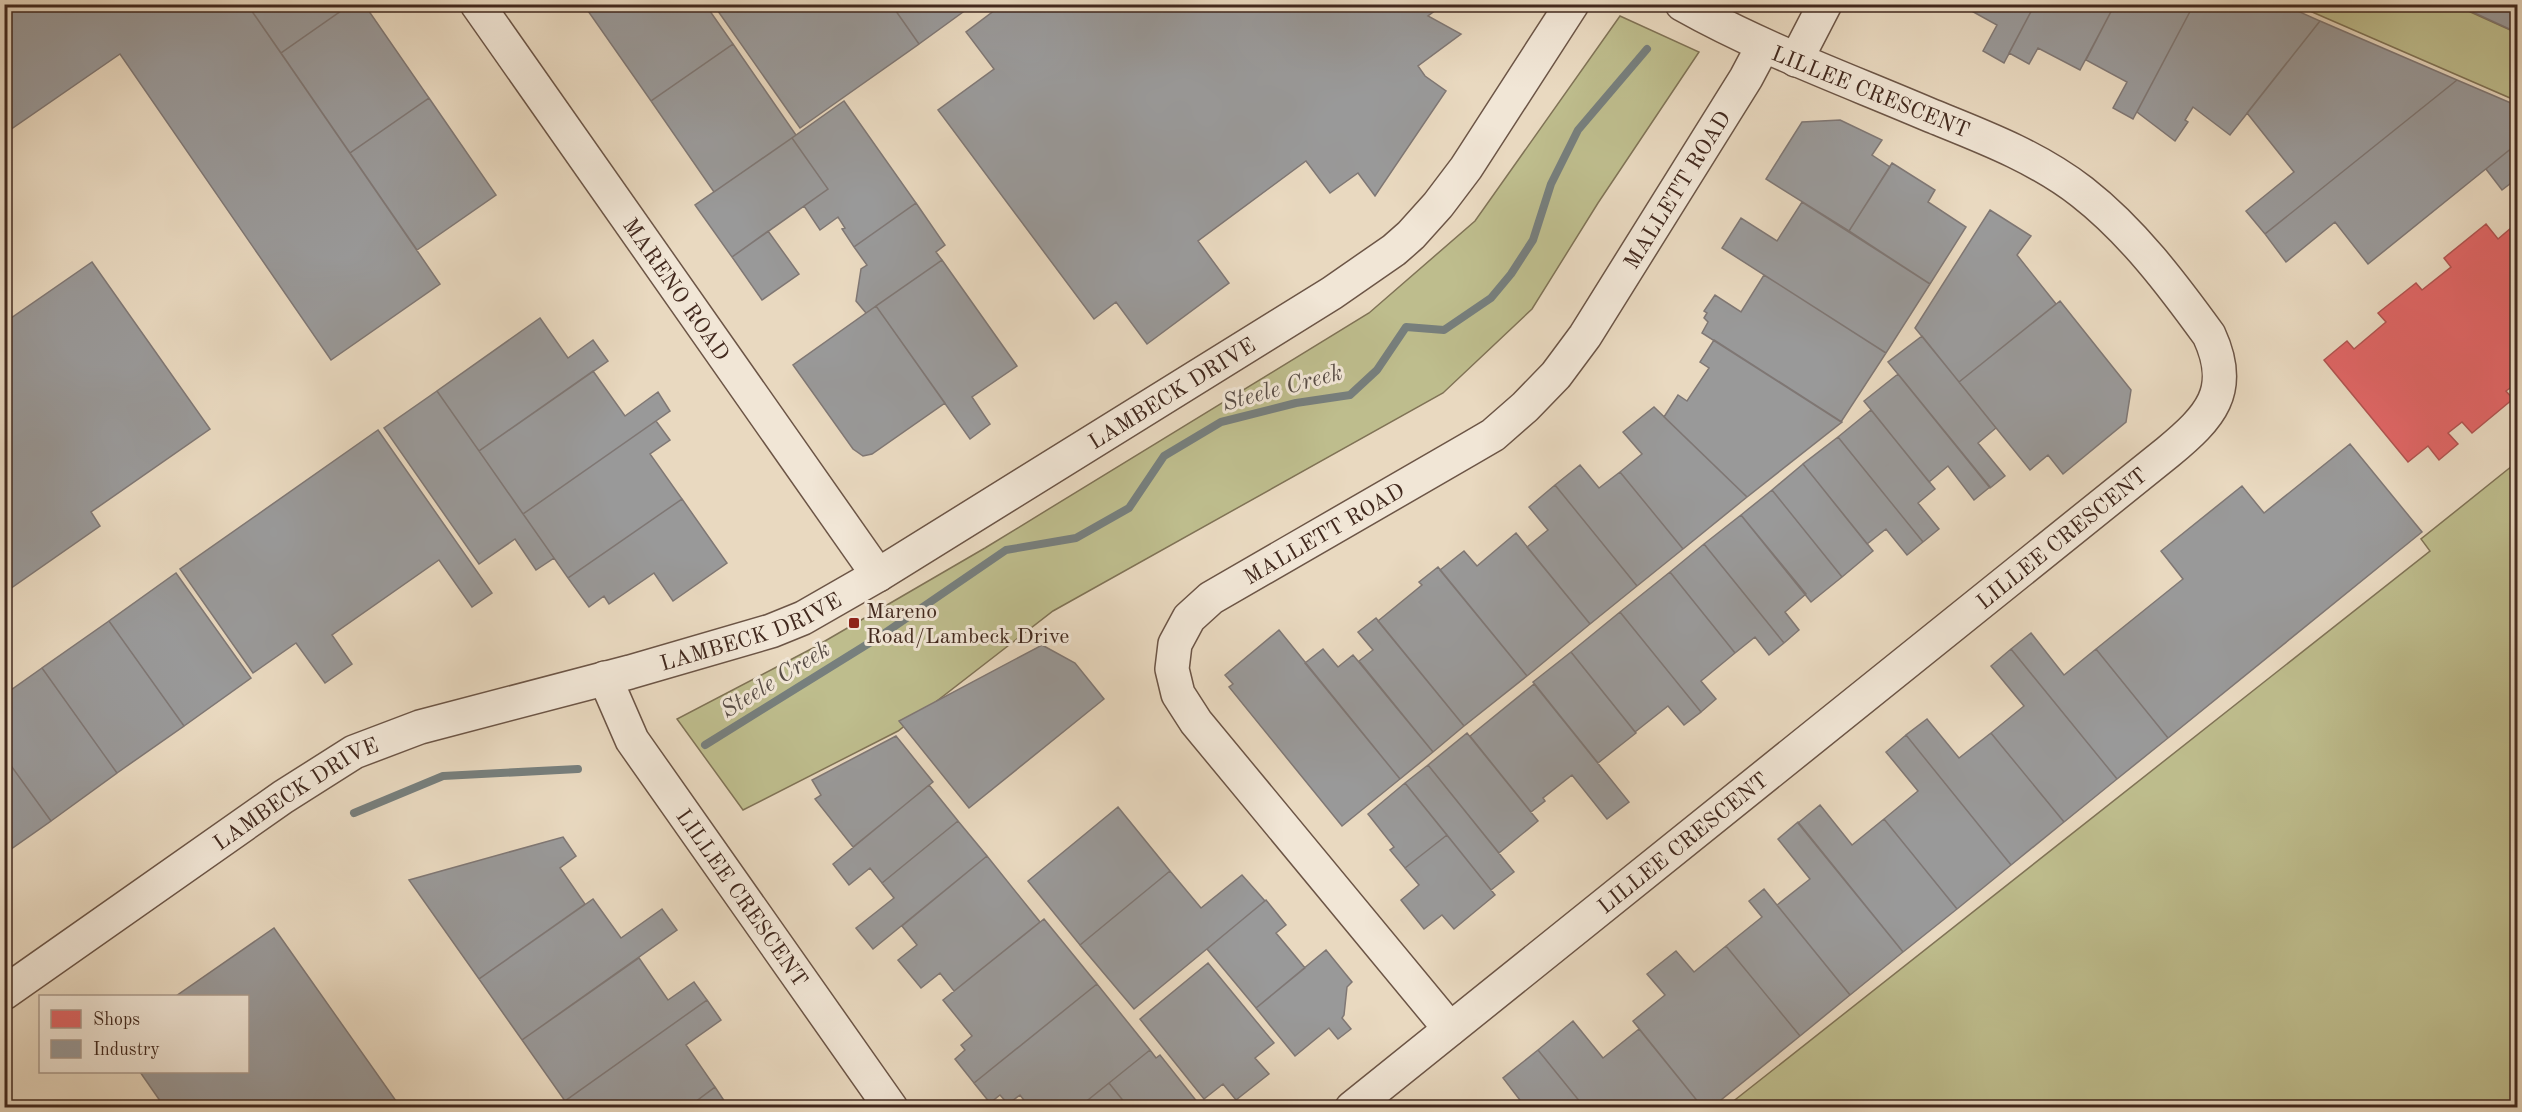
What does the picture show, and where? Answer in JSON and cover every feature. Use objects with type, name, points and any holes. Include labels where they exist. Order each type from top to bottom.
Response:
[{"type":"street","name":"MARENO ROAD","points":[[477,4],[878,574]]},
{"type":"street","name":"LAMBECK DRIVE","points":[[4,993],[283,797],[354,752],[420,727],[771,631],[808,615],[1332,293],[1394,250],[1418,228],[1466,168],[1572,4]]},
{"type":"street","name":"LILLEE CRESCENT","points":[[1352,1107],[2168,452],[2200,424],[2216,400],[2220,383],[2219,368],[2216,350],[2209,335],[2134,240],[2081,191],[2018,152],[1763,46],[1682,4]]},
{"type":"street","points":[[1796,60],[1825,4]]},
{"type":"street","name":"MALLETT ROAD","points":[[1450,1029],[1196,722],[1178,694],[1172,669],[1175,644],[1188,618],[1211,598],[1493,435],[1542,391],[1585,336],[1746,78],[1763,46]]},
{"type":"street","name":"LILLEE CRESCENT","points":[[605,678],[632,740],[891,1107]]},
{"type":"shaded area","points":[[2296,5],[2455,5],[2517,33],[2517,101]]},
{"type":"shaded area","points":[[1620,16],[1699,52],[1598,203],[1532,309],[1443,393],[1053,611],[898,731],[743,810],[677,719],[813,648],[985,548],[1369,313],[1475,221]]},
{"type":"shaded area","points":[[2517,462],[2517,1107],[1726,1107],[2430,551],[2421,539]]},
{"type":"building: Shops","points":[[2486,224],[2498,239],[2511,228],[2518,235],[2518,382],[2506,391],[2513,399],[2472,433],[2462,422],[2448,433],[2458,444],[2439,460],[2428,446],[2408,462],[2324,360],[2347,341],[2354,349],[2386,322],[2378,313],[2416,283],[2422,290],[2451,267],[2444,258]]},
{"type":"building: Industry","points":[[4,4],[247,4],[440,284],[331,360],[120,54],[4,134]]},
{"type":"building: Industry","points":[[247,4],[351,4],[281,53]]},
{"type":"building: Industry","points":[[351,4],[364,4],[429,98],[350,153],[281,53]]},
{"type":"building: Industry","points":[[598,4],[705,4],[733,44],[651,101],[588,11]]},
{"type":"building: Industry","points":[[713,4],[891,4],[919,44],[800,128]]},
{"type":"building: Industry","points":[[891,4],[974,4],[919,44]]},
{"type":"building: Industry","points":[[1003,4],[1070,4],[1074,9],[1080,4],[1444,4],[1428,16],[1461,34],[1418,66],[1425,76],[1446,91],[1375,196],[1358,173],[1330,193],[1306,161],[1198,241],[1229,283],[1147,344],[1116,302],[1094,319],[938,110],[994,69],[966,32]]},
{"type":"building: Industry","points":[[1938,4],[1954,4],[1950,11]]},
{"type":"building: Industry","points":[[1959,4],[2035,4],[2004,63],[1983,51],[1997,25]]},
{"type":"building: Industry","points":[[2035,4],[2115,4],[2080,70],[2038,48],[2029,64],[2009,53]]},
{"type":"building: Industry","points":[[2115,4],[2194,4],[2133,119],[2113,108],[2127,82],[2086,60]]},
{"type":"building: Industry","points":[[2194,4],[2282,4],[2320,21],[2230,135],[2193,107],[2185,120],[2188,122],[2175,141],[2137,112]]},
{"type":"building: Industry","points":[[2455,4],[2518,4],[2518,33]]},
{"type":"building: Industry","points":[[2320,21],[2457,80],[2265,234],[2246,211],[2294,172],[2247,113]]},
{"type":"building: Industry","points":[[733,44],[796,135],[714,192],[651,101]]},
{"type":"building: Industry","points":[[2457,80],[2518,106],[2518,143],[2368,264],[2335,222],[2286,262],[2265,234]]},
{"type":"building: Industry","points":[[429,98],[496,195],[417,250],[350,153]]},
{"type":"building: Industry","points":[[844,101],[916,203],[854,247],[842,229],[845,228],[838,217],[820,230],[804,206],[828,189],[792,138]]},
{"type":"building: Industry","points":[[1840,120],[1882,140],[1872,155],[1890,167],[1849,231],[1766,179],[1802,122]]},
{"type":"building: Industry","points":[[792,138],[828,189],[732,257],[695,205]]},
{"type":"building: Industry","points":[[2518,143],[2518,183],[2515,180],[2502,190],[2486,169]]},
{"type":"building: Industry","points":[[1892,163],[1935,190],[1928,202],[1966,227],[1930,284],[1849,231]]},
{"type":"building: Industry","points":[[1802,202],[1930,284],[1886,353],[1722,248],[1741,218],[1777,241]]},
{"type":"building: Industry","points":[[916,203],[945,245],[936,252],[942,260],[866,313],[856,301],[861,269],[867,265],[854,247]]},
{"type":"building: Industry","points":[[1990,210],[2031,236],[2017,255],[2056,304],[1959,382],[1915,328]]},
{"type":"building: Industry","points":[[768,231],[799,274],[762,300],[732,257]]},
{"type":"building: Industry","points":[[942,260],[1017,366],[972,397],[990,424],[970,439],[876,306]]},
{"type":"building: Industry","points":[[92,262],[210,429],[91,512],[100,526],[4,593],[4,323]]},
{"type":"building: Industry","points":[[1764,275],[1886,353],[1841,422],[1702,333],[1708,322],[1704,318],[1707,313],[1704,311],[1715,295],[1741,312]]},
{"type":"building: Industry","points":[[2060,301],[2131,390],[2126,422],[2063,474],[2048,455],[2030,470],[1959,382]]},
{"type":"building: Industry","points":[[876,306],[945,403],[872,454],[863,456],[853,449],[793,365]]},
{"type":"building: Industry","points":[[540,318],[568,358],[593,340],[608,361],[479,451],[437,391]]},
{"type":"building: Industry","points":[[1922,336],[1996,428],[1978,443],[2005,476],[1990,488],[1888,362]]},
{"type":"building: Industry","points":[[1714,340],[1842,422],[1747,497],[1664,417],[1678,395],[1687,401],[1709,368],[1700,362]]},
{"type":"building: Industry","points":[[593,371],[625,416],[658,392],[670,411],[523,514],[479,451]]},
{"type":"building: Industry","points":[[1898,374],[1990,487],[1974,500],[1948,466],[1929,482],[1864,401]]},
{"type":"building: Industry","points":[[437,391],[554,558],[536,570],[515,539],[479,564],[384,428]]},
{"type":"building: Industry","points":[[1654,407],[1747,497],[1683,549],[1620,472],[1642,454],[1623,432]]},
{"type":"building: Industry","points":[[1871,410],[1935,489],[1918,503],[1939,529],[1923,542],[1838,437]]},
{"type":"building: Industry","points":[[656,421],[670,440],[650,454],[682,499],[568,578],[523,514]]},
{"type":"building: Industry","points":[[378,430],[492,593],[472,607],[439,560],[332,635],[352,664],[325,683],[296,643],[253,673],[180,569]]},
{"type":"building: Industry","points":[[1838,437],[1923,542],[1907,555],[1886,529],[1867,544],[1803,464]]},
{"type":"building: Industry","points":[[2350,444],[2422,532],[2168,738],[2096,649],[2183,579],[2161,551],[2242,486],[2264,513]]},
{"type":"building: Industry","points":[[1803,464],[1873,551],[1842,577],[1772,490]]},
{"type":"building: Industry","points":[[1580,465],[1599,488],[1620,472],[1683,549],[1637,586],[1555,485]]},
{"type":"building: Industry","points":[[1555,485],[1637,586],[1590,624],[1527,547],[1548,530],[1529,507]]},
{"type":"building: Industry","points":[[1772,490],[1842,577],[1811,602],[1741,515]]},
{"type":"building: Industry","points":[[682,499],[727,563],[673,601],[654,573],[609,604],[604,596],[589,607],[568,578]]},
{"type":"building: Industry","points":[[1741,515],[1806,594],[1785,612],[1799,630],[1784,643],[1704,544]]},
{"type":"building: Industry","points":[[1516,533],[1590,624],[1527,676],[1440,570],[1464,551],[1477,566]]},
{"type":"building: Industry","points":[[1704,544],[1784,643],[1769,655],[1755,637],[1735,653],[1670,572]]},
{"type":"building: Industry","points":[[1438,567],[1527,676],[1464,726],[1378,621],[1422,585],[1419,582]]},
{"type":"building: Industry","points":[[1670,572],[1735,653],[1701,681],[1716,699],[1701,712],[1620,612]]},
{"type":"building: Industry","points":[[176,573],[251,678],[184,726],[109,621]]},
{"type":"building: Industry","points":[[1620,612],[1701,712],[1684,725],[1668,706],[1635,732],[1571,652]]},
{"type":"building: Industry","points":[[1376,618],[1464,726],[1433,752],[1359,661],[1373,650],[1358,632]]},
{"type":"building: Industry","points":[[109,621],[184,726],[117,773],[42,668]]},
{"type":"building: Industry","points":[[1279,630],[1400,779],[1342,826],[1229,687],[1233,684],[1225,675]]},
{"type":"building: Industry","points":[[2031,633],[2064,675],[2096,649],[2168,738],[2117,779],[2011,649]]},
{"type":"building: Industry","points":[[1042,645],[1075,663],[1104,699],[969,808],[899,721]]},
{"type":"building: Industry","points":[[1323,649],[1338,667],[1353,655],[1433,752],[1400,779],[1305,663]]},
{"type":"building: Industry","points":[[2011,649],[2117,779],[2064,822],[1991,733],[2024,706],[1991,666]]},
{"type":"building: Industry","points":[[1571,652],[1636,733],[1598,763],[1533,682]]},
{"type":"building: Industry","points":[[42,668],[117,773],[51,821],[4,756],[4,695]]},
{"type":"building: Industry","points":[[1534,684],[1629,802],[1607,819],[1572,775],[1543,798],[1545,801],[1531,812],[1470,736]]},
{"type":"building: Industry","points":[[1927,719],[1959,758],[1991,733],[2064,822],[2011,865],[1906,735]]},
{"type":"building: Industry","points":[[1467,733],[1538,821],[1499,853],[1428,765]]},
{"type":"building: Industry","points":[[1906,735],[2011,865],[1957,909],[1884,819],[1918,791],[1886,752]]},
{"type":"building: Industry","points":[[896,736],[933,782],[853,847],[815,799],[821,795],[812,780]]},
{"type":"building: Industry","points":[[4,756],[51,821],[4,854]]},
{"type":"building: Industry","points":[[1428,765],[1514,872],[1491,890],[1405,783]]},
{"type":"building: Industry","points":[[1405,783],[1447,835],[1405,868],[1390,850],[1394,847],[1368,814]]},
{"type":"building: Industry","points":[[929,785],[958,821],[882,883],[870,868],[849,885],[833,864]]},
{"type":"building: Industry","points":[[1820,805],[1852,845],[1884,819],[1957,909],[1903,952],[1798,823]]},
{"type":"building: Industry","points":[[1118,807],[1170,871],[1080,945],[1028,881]]},
{"type":"building: Industry","points":[[958,821],[987,856],[873,949],[856,928],[894,898],[882,883]]},
{"type":"building: Industry","points":[[1798,822],[1903,952],[1850,995],[1777,905],[1810,879],[1778,839]]},
{"type":"building: Industry","points":[[1447,835],[1495,895],[1454,929],[1442,915],[1424,929],[1401,900],[1419,885],[1405,868]]},
{"type":"building: Industry","points":[[563,837],[576,856],[560,868],[585,904],[479,979],[409,880]]},
{"type":"building: Industry","points":[[987,856],[1040,922],[954,991],[940,973],[921,988],[898,960],[917,945],[902,926]]},
{"type":"building: Industry","points":[[1170,871],[1201,908],[1242,875],[1265,901],[1134,1009],[1080,945]]},
{"type":"building: Industry","points":[[1764,889],[1850,995],[1800,1036],[1726,946],[1762,917],[1749,901]]},
{"type":"building: Industry","points":[[593,899],[621,938],[662,909],[677,930],[522,1040],[479,979]]},
{"type":"building: Industry","points":[[1266,900],[1286,925],[1276,933],[1305,968],[1256,1008],[1207,949]]},
{"type":"building: Industry","points":[[1044,919],[1097,984],[974,1083],[955,1059],[965,1050],[961,1045],[972,1036],[943,1000]]},
{"type":"building: Industry","points":[[274,928],[401,1108],[165,1108],[141,1073],[249,1073],[249,995],[177,995]]},
{"type":"building: Industry","points":[[1726,946],[1800,1036],[1711,1108],[1703,1108],[1633,1021],[1665,995],[1647,974],[1676,951],[1694,972]]},
{"type":"building: Industry","points":[[1326,950],[1352,982],[1347,987],[1342,1018],[1351,1029],[1338,1039],[1329,1028],[1295,1056],[1256,1008]]},
{"type":"building: Industry","points":[[639,958],[668,1000],[694,982],[707,1000],[565,1101],[522,1040]]},
{"type":"building: Industry","points":[[1208,963],[1274,1043],[1255,1058],[1269,1074],[1236,1100],[1223,1084],[1204,1099],[1140,1019]]},
{"type":"building: Industry","points":[[1097,984],[1150,1050],[1078,1108],[1030,1108],[1020,1095],[1008,1104],[1000,1095],[990,1103],[974,1083]]},
{"type":"building: Industry","points":[[707,1000],[721,1020],[686,1045],[715,1087],[687,1108],[570,1108],[565,1101]]},
{"type":"building: Industry","points":[[1573,1021],[1603,1058],[1639,1029],[1703,1108],[1585,1108],[1538,1050]]},
{"type":"building: Industry","points":[[1150,1050],[1156,1058],[1160,1055],[1202,1108],[1129,1108],[1109,1083]]},
{"type":"building: Industry","points":[[1538,1050],[1585,1108],[1526,1108],[1503,1078]]},
{"type":"building: Industry","points":[[1109,1083],[1129,1108],[1078,1108]]},
{"type":"building: Industry","points":[[715,1087],[729,1108],[687,1108]]},
{"type":"waterway","name":"Steele Creek","points":[[705,745],[879,637],[1006,550],[1076,538],[1129,508],[1164,456],[1221,422],[1296,403],[1350,395],[1377,370],[1406,327],[1444,330],[1491,298],[1511,274],[1533,240],[1551,184],[1578,130],[1647,49]]},
{"type":"waterway","name":"Steele Creek","points":[[354,813],[443,776],[578,769]]},
{"type":"place","name":"Mareno Road/Lambeck Drive","points":[[854,623]]}]
